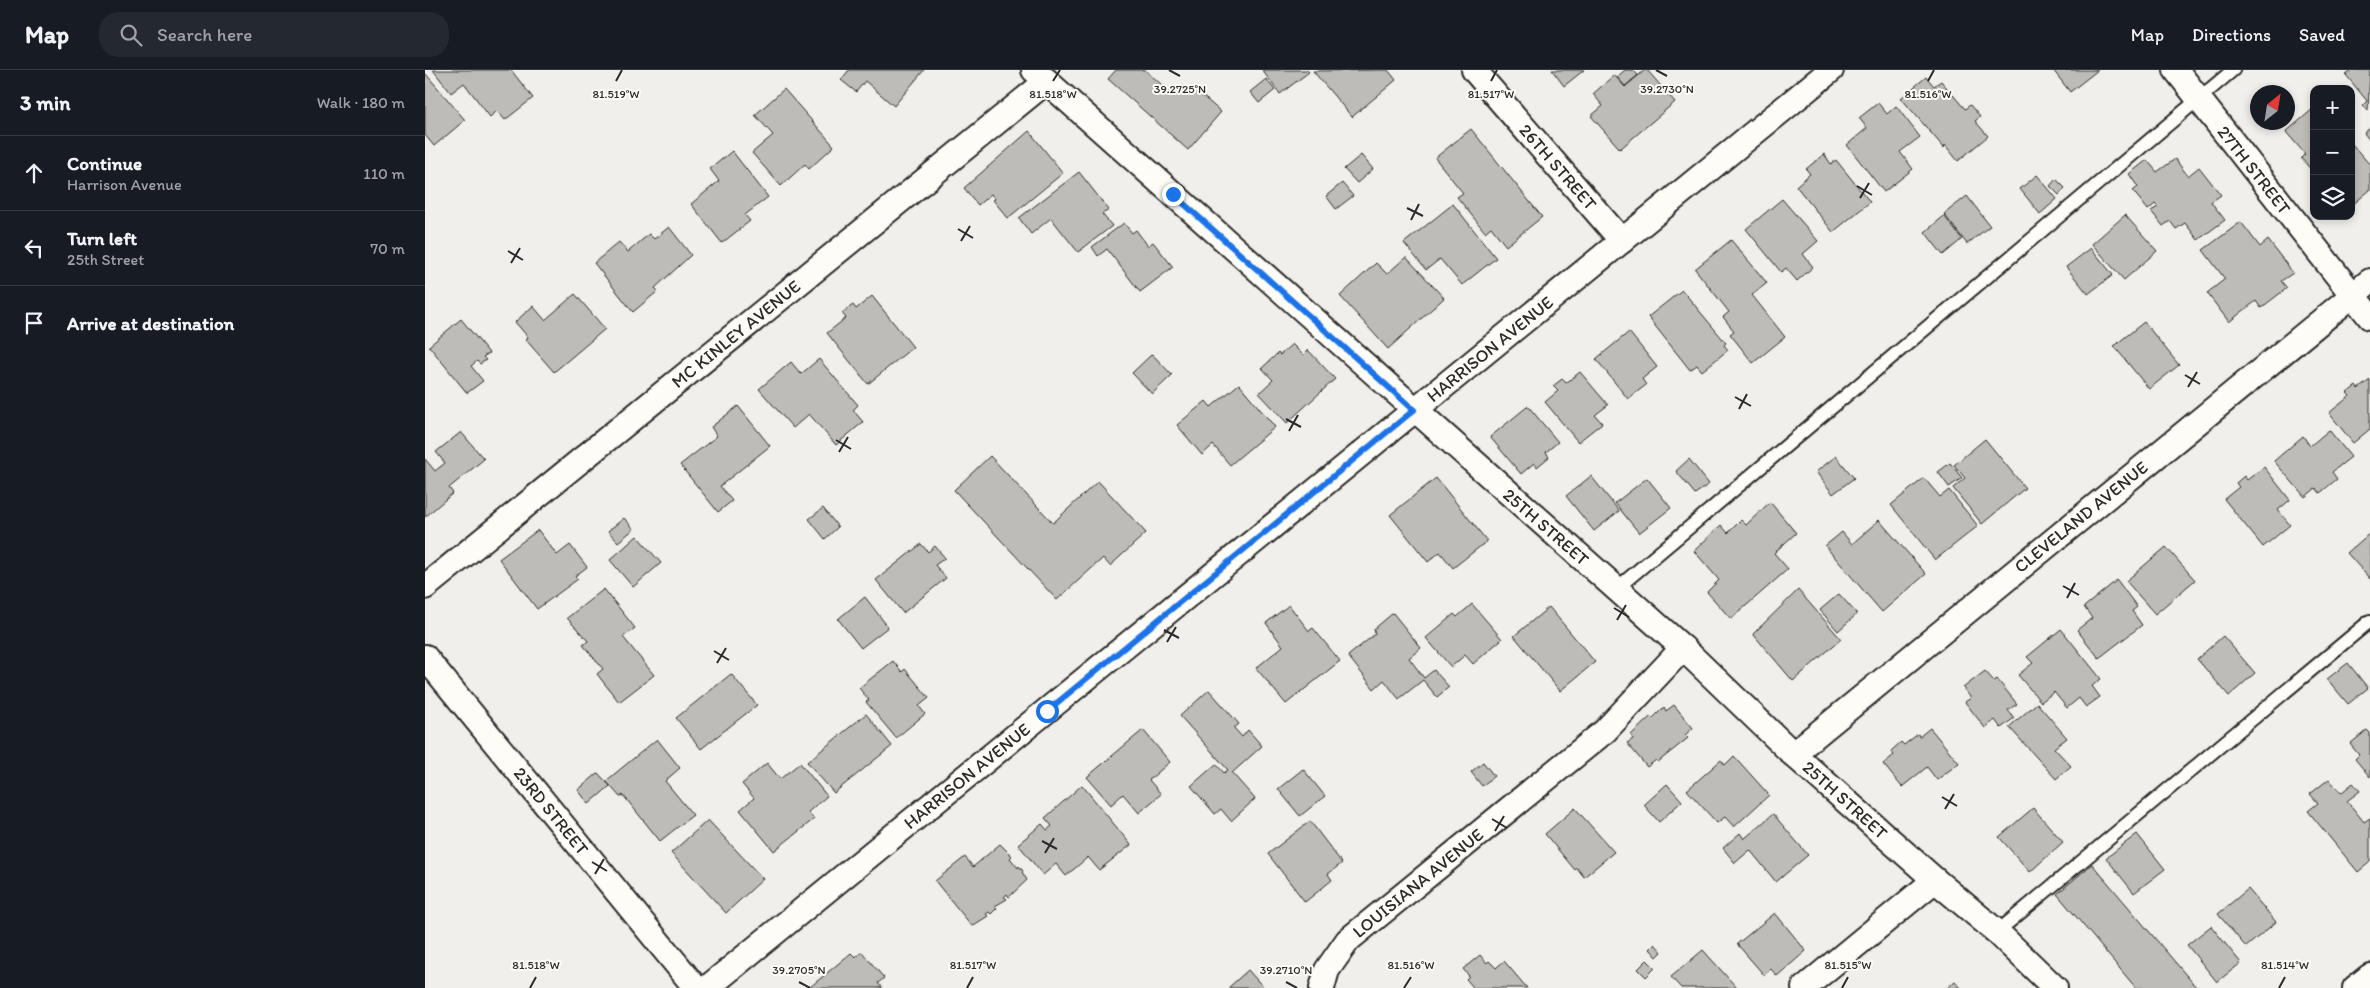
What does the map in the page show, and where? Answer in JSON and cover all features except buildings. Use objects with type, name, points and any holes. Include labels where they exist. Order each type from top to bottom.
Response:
[{"type":"street","name":"26TH STREET","points":[[1474,70],[1622,241]]},
{"type":"street","name":"HARRISON AVENUE","points":[[707,988],[1831,70]]},
{"type":"street","name":"27TH STREET","points":[[2176,70],[2351,296],[2370,317]]},
{"type":"street","name":"25TH STREET","points":[[1041,75],[1414,410],[1683,648],[1793,754],[1935,880],[1997,932],[2055,988]]},
{"type":"street","name":"MC KINLEY AVENUE","points":[[425,588],[1041,75]]},
{"type":"street","name":"CLEVELAND AVENUE","points":[[1793,754],[2370,280]]},
{"type":"street","name":"LOUISIANA AVENUE","points":[[1322,988],[1327,970],[1348,940],[1605,731],[1683,648]]},
{"type":"street","name":"23RD STREET","points":[[425,657],[696,988]]},
{"type":"street","points":[[1804,988],[1935,880]]},
{"type":"street","points":[[2355,988],[2370,976]]},
{"type":"lane","points":[[1616,588],[2233,70]]},
{"type":"lane","points":[[1997,932],[2370,621]]},
{"type":"route","points":[[1047,711],[1414,410],[1173,194]]}]
